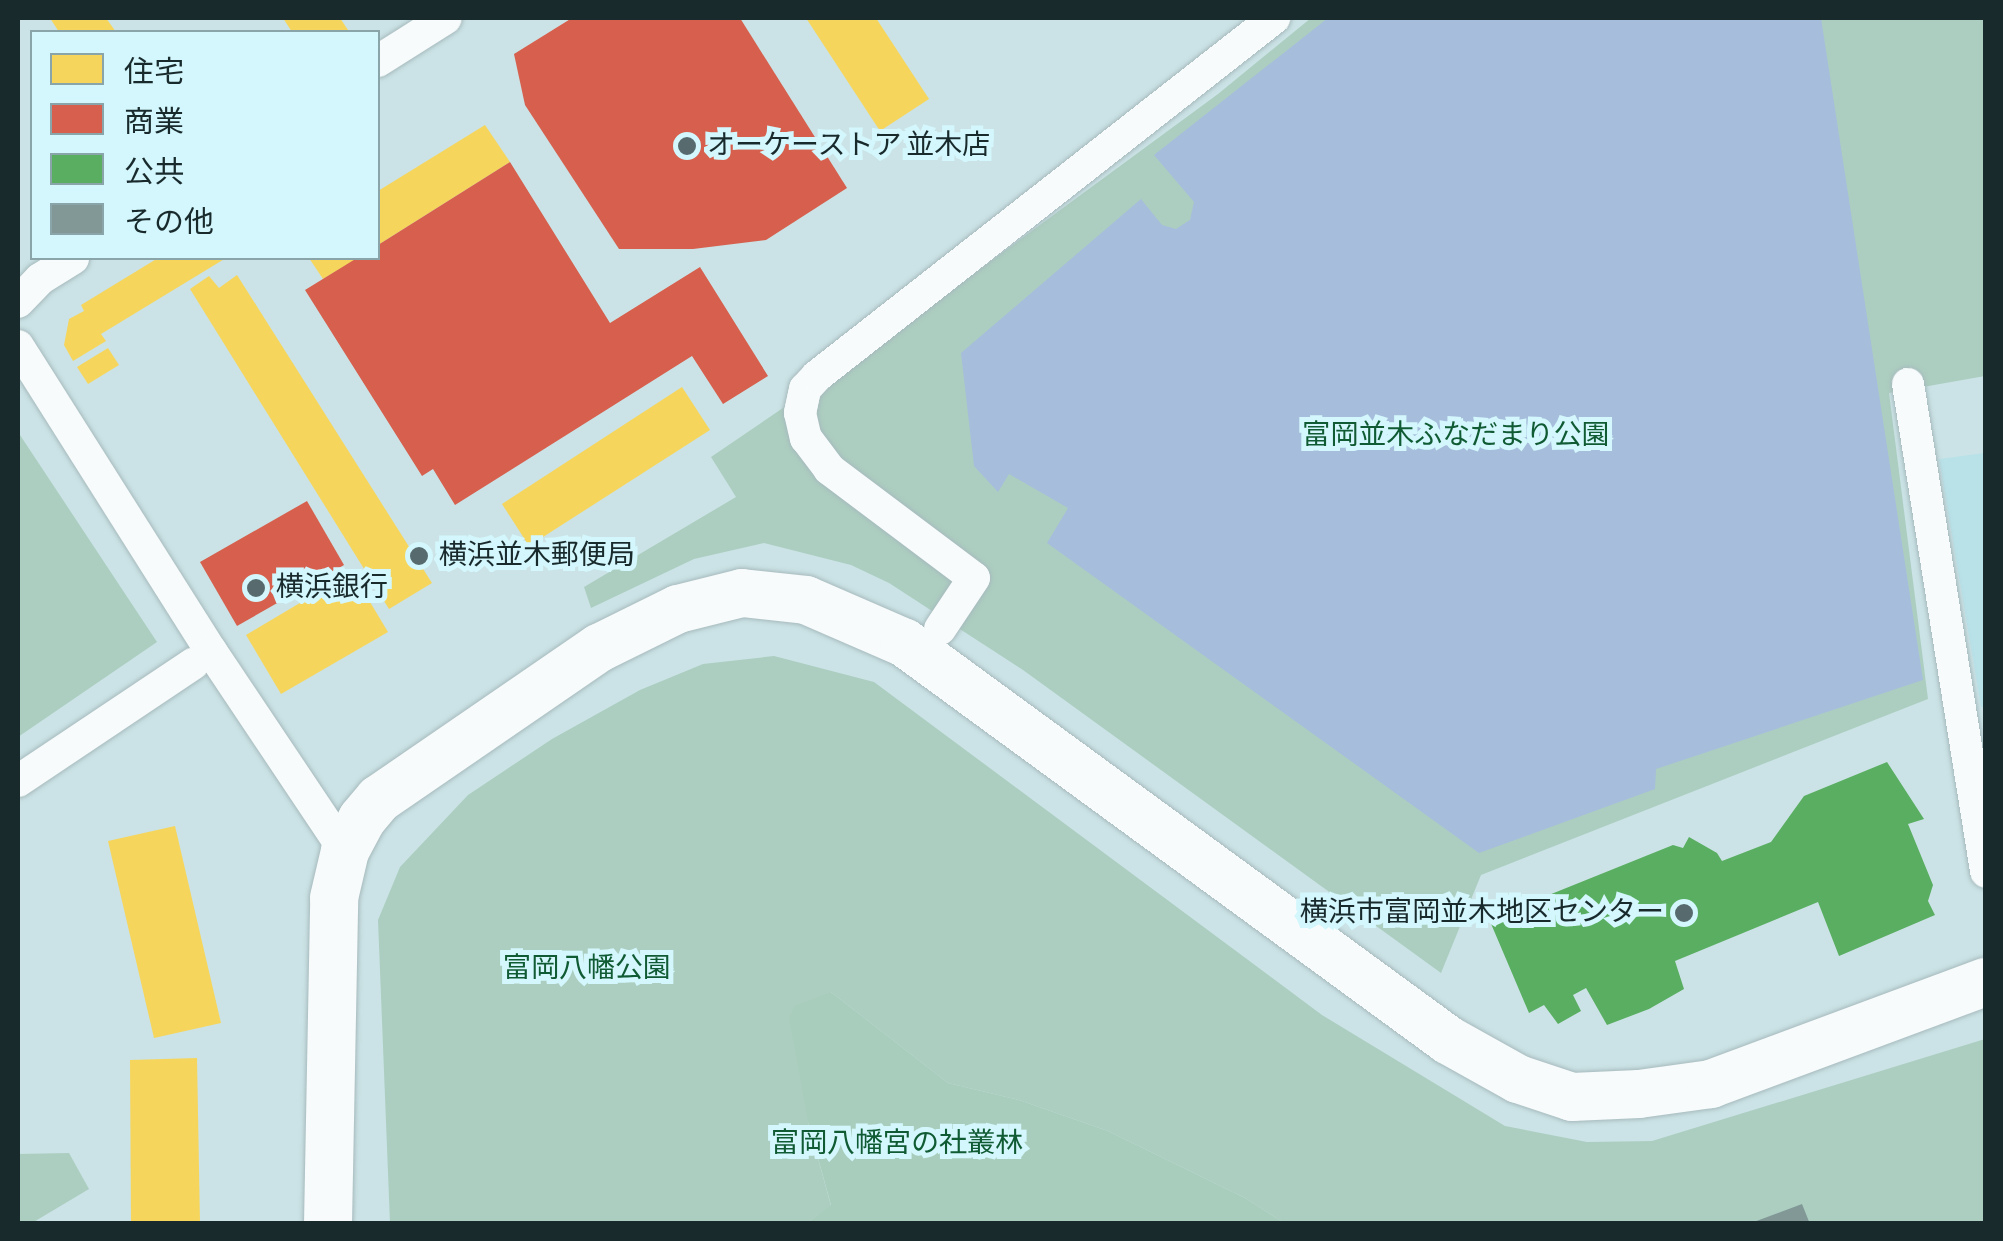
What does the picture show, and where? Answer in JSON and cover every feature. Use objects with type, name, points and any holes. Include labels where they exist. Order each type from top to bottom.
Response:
[{"type":"street","points":[[380,60],[446,18]]},
{"type":"street","points":[[940,629],[974,578],[829,469],[806,438],[800,413],[805,389],[1274,18]]},
{"type":"street","points":[[18,302],[40,279],[70,260]]},
{"type":"street","points":[[18,346],[211,652],[345,850]]},
{"type":"street","points":[[1908,384],[1986,872]]},
{"type":"street","points":[[328,1224],[331,950],[336,885],[345,850],[379,799],[599,648],[678,610],[742,593],[806,600],[905,643],[1448,1040],[1518,1079],[1572,1097],[1639,1094],[1711,1084],[1986,982]]},
{"type":"street","points":[[18,781],[193,664]]},
{"type":"shaded area","name":"富岡並木ふなだまり公園","points":[[1328,18],[1821,18],[1923,680],[1656,769],[1655,789],[1479,853],[1047,543],[1068,508],[1009,474],[998,492],[974,466],[961,353],[1141,199],[1162,225],[1176,229],[1190,220],[1194,202],[1154,155]]},
{"type":"shaded area","points":[[1985,453],[1986,706],[1981,707],[1939,459]]},
{"type":"green space","name":"富岡並木ふなだまり公園","points":[[1311,18],[1985,18],[1985,376],[1889,393],[1928,699],[1481,875],[1441,973],[1023,670],[889,583],[851,565],[764,543],[694,559],[591,608],[584,587],[736,497],[711,457],[893,333],[1218,94]]},
{"type":"green space","points":[[18,432],[157,642],[18,737]]},
{"type":"green space","name":"富岡八幡公園","points":[[774,656],[874,682],[1322,1015],[1505,1126],[1587,1142],[1652,1141],[1985,1039],[1985,1223],[1284,1223],[1247,1199],[1108,1131],[1019,1100],[948,1083],[831,992],[808,1122],[831,1206],[807,1223],[390,1223],[378,920],[400,867],[468,795],[552,739],[640,690],[703,664]]},
{"type":"green space","name":"富岡八幡宮の社叢林","points":[[831,992],[948,1083],[1019,1100],[1108,1131],[1247,1199],[1284,1223],[807,1223],[831,1205],[808,1122],[789,1018],[794,1006]]},
{"type":"green space","points":[[69,1153],[89,1189],[32,1223],[18,1223],[18,1154]]},
{"type":"building: 住宅","points":[[50,18],[106,18],[115,30],[58,30]]},
{"type":"building: 住宅","points":[[283,18],[340,18],[348,30],[291,30]]},
{"type":"building: 住宅","points":[[806,18],[876,18],[929,99],[880,131]]},
{"type":"building: 住宅","points":[[485,125],[510,162],[380,244],[380,190]]},
{"type":"building: 住宅","points":[[155,260],[223,260],[101,334],[106,341],[73,361],[64,345],[69,319],[84,311],[81,305]]},
{"type":"building: 住宅","points":[[310,260],[355,260],[323,279]]},
{"type":"building: 住宅","points":[[237,275],[432,583],[389,609],[190,289],[209,276],[219,288]]},
{"type":"building: 住宅","points":[[108,348],[119,365],[88,384],[77,367]]},
{"type":"building: 住宅","points":[[682,387],[710,430],[529,546],[502,504]]},
{"type":"building: 住宅","points":[[352,572],[388,632],[281,694],[246,635]]},
{"type":"building: 住宅","points":[[175,826],[221,1023],[154,1038],[108,841]]},
{"type":"building: 住宅","points":[[197,1058],[200,1224],[131,1224],[130,1060]]},
{"type":"building: 商業","name":"オーケーストア 並木店","points":[[572,18],[740,18],[847,188],[766,240],[693,249],[619,249],[525,105],[514,54]]},
{"type":"building: 商業","points":[[510,162],[610,323],[700,267],[768,376],[723,404],[692,356],[455,505],[433,469],[422,476],[305,290],[354,260],[380,260],[380,244]]},
{"type":"building: 商業","points":[[307,501],[344,565],[237,626],[200,562]]},
{"type":"building: 公共","points":[[1887,762],[1924,819],[1908,824],[1933,885],[1928,901],[1935,915],[1839,956],[1818,902],[1675,961],[1684,989],[1649,1009],[1607,1025],[1586,988],[1573,995],[1581,1011],[1558,1024],[1544,1005],[1529,1013],[1489,919],[1673,845],[1683,848],[1689,837],[1717,853],[1722,861],[1771,842],[1804,796]]},
{"type":"building: その他","points":[[1802,1204],[1810,1224],[1751,1224],[1751,1223]]},
{"type":"place","name":"オーケーストア 並木店","points":[[687,146]]},
{"type":"place","name":"横浜並木郵便局","points":[[419,556]]},
{"type":"place","name":"横浜銀行","points":[[256,588]]},
{"type":"place","name":"横浜市富岡並木地区センター","points":[[1684,913]]}]
